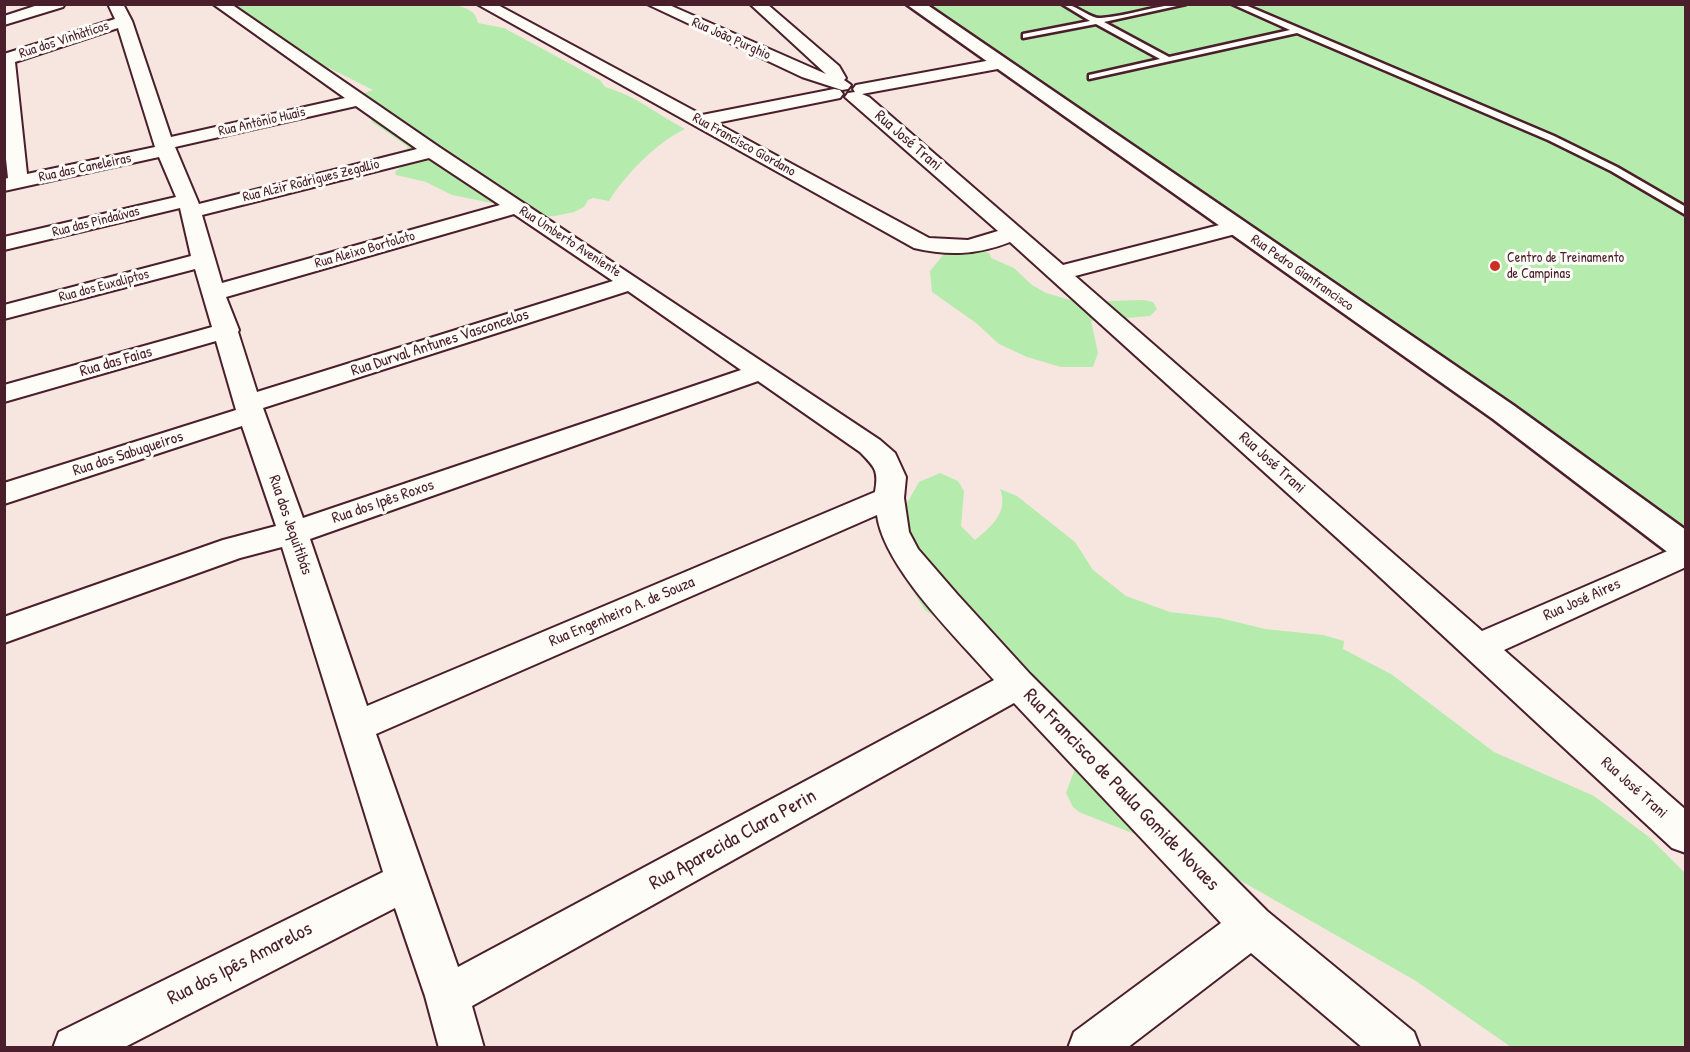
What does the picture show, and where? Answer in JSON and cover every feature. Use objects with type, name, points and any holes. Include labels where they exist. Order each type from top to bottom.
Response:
[{"type":"street","points":[[4,21],[58,4]]},
{"type":"street","name":"Rua Umberto Aveniente","points":[[220,4],[432,151],[870,446],[885,460],[892,477],[889,498]]},
{"type":"street","name":"Rua Francisco Giordano","points":[[484,4],[922,243],[948,249],[978,247],[1012,233]]},
{"type":"street","name":"Rua João Purghio","points":[[654,4],[844,89]]},
{"type":"street","name":"Rua José Trani","points":[[757,4],[833,70],[844,89],[863,101],[1059,273],[1479,647],[1686,835]]},
{"type":"street","name":"Rua Pedro Gianfrancisco","points":[[914,4],[997,64],[1503,411],[1686,548]]},
{"type":"street","name":"Rua dos Vinháticos","points":[[5,59],[119,13]]},
{"type":"street","name":"Rua dos Jequitibás","points":[[119,13],[165,147],[189,206],[203,260],[250,409],[293,533],[406,881],[447,996],[462,1047]]},
{"type":"street","points":[[5,59],[11,184]]},
{"type":"street","points":[[808,73],[820,60]]},
{"type":"street","points":[[701,121],[844,89],[997,64]]},
{"type":"street","name":"Rua Antônio Huais","points":[[165,147],[360,100]]},
{"type":"street","name":"Rua das Caneleiras","points":[[11,184],[165,147]]},
{"type":"street","name":"Rua Alzir Rodrigues Zegallio","points":[[189,206],[432,151]]},
{"type":"street","name":"Rua das Pindaúvas","points":[[4,244],[189,206]]},
{"type":"street","name":"Rua Aleixo Bortoloto","points":[[213,293],[517,207]]},
{"type":"street","points":[[1059,273],[1235,227]]},
{"type":"street","name":"Rua dos Euxaliptos","points":[[4,312],[203,260]]},
{"type":"street","name":"Rua Durval Antunes Vasconcelos","points":[[250,409],[631,283]]},
{"type":"street","name":"Rua das Faias","points":[[4,394],[226,330]]},
{"type":"street","name":"Rua dos Ipês Roxos","points":[[4,630],[234,548],[293,533],[760,372]]},
{"type":"street","name":"Rua dos Sabugueiros","points":[[4,494],[250,409]]},
{"type":"street","name":"Rua Francisco de Paula Gomide Novaes","points":[[889,498],[894,532],[907,556],[1018,684],[1252,926],[1398,1047]]},
{"type":"street","name":"Rua Engenheiro A. de Souza","points":[[356,727],[889,498]]},
{"type":"street","name":"Rua José Aires","points":[[1479,647],[1686,554]]},
{"type":"street","name":"Rua Aparecida Clara Perin","points":[[447,996],[1018,684]]},
{"type":"street","name":"Rua dos Ipês Amarelos","points":[[75,1047],[406,881]]},
{"type":"street","points":[[1090,1047],[1252,926]]},
{"type":"lane","points":[[1065,4],[1168,60]]},
{"type":"lane","points":[[1026,36],[1183,4]]},
{"type":"lane","points":[[1235,4],[1551,138],[1614,168],[1686,212]]},
{"type":"lane","points":[[1092,77],[1296,30]]},
{"type":"green space","points":[[224,5],[456,5],[473,13],[478,23],[504,28],[600,80],[605,87],[636,100],[685,129],[642,160],[609,201],[593,198],[588,200],[584,207],[574,212],[532,217],[517,208],[452,195],[426,182],[396,175],[395,172],[410,159],[407,146],[372,122],[365,105],[343,102],[338,97],[342,93],[364,93],[373,90],[311,59]]},
{"type":"green space","name":"Centro de Treinamento de Campinas","points":[[923,5],[1685,5],[1685,528]]},
{"type":"green space","points":[[966,246],[989,253],[991,258],[1014,268],[1032,285],[1046,293],[1077,302],[1143,300],[1153,302],[1157,309],[1150,316],[1091,321],[1098,353],[1093,367],[1061,367],[1027,357],[999,344],[976,323],[932,292],[930,271],[943,255]]},
{"type":"green space","points":[[940,473],[958,481],[964,491],[961,526],[975,540],[987,530],[1000,512],[1002,497],[1000,489],[1017,496],[1075,542],[1093,570],[1126,596],[1170,612],[1220,618],[1265,629],[1323,635],[1344,641],[1343,649],[1391,674],[1494,752],[1594,796],[1649,837],[1685,873],[1685,1047],[1511,1047],[1416,981],[1215,866],[1079,812],[1073,807],[1066,793],[1078,760],[967,639],[925,610],[906,580],[907,503],[919,482]]},
{"type":"place","name":"Centro de Treinamento de Campinas","points":[[1495,266]]}]
